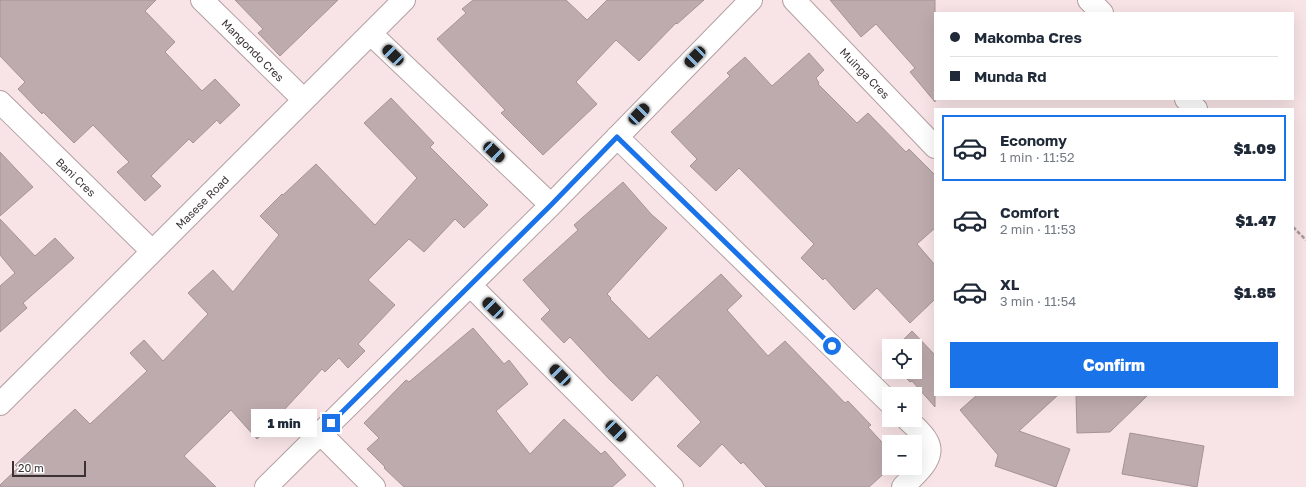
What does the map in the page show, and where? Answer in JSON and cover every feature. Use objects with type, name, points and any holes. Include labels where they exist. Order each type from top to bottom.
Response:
[{"type":"street","name":"Mangondo Cres","points":[[202,0],[304,100]]},
{"type":"street","name":"Masese Road","points":[[0,403],[404,0]]},
{"type":"street","points":[[266,487],[551,205],[751,0]]},
{"type":"street","name":"Muinga Cres","points":[[794,0],[934,146]]},
{"type":"street","points":[[1090,0],[1101,12]]},
{"type":"street","points":[[371,34],[551,205]]},
{"type":"street","points":[[1187,100],[1195,108]]},
{"type":"street","name":"Bani Cres","points":[[0,102],[152,251]]},
{"type":"street","points":[[617,137],[882,395]]},
{"type":"street","points":[[470,286],[672,487]]},
{"type":"street","points":[[903,487],[926,463],[930,452],[928,441],[915,427]]},
{"type":"street","points":[[321,434],[374,487]]},
{"type":"path","points":[[1294,228],[1306,240]]},
{"type":"building","points":[[0,0],[156,0],[145,11],[175,42],[165,52],[202,91],[215,79],[240,105],[220,124],[217,120],[193,143],[189,139],[151,176],[161,186],[145,201],[117,172],[129,162],[93,125],[74,143],[43,112],[42,114],[18,89],[25,82],[0,56]]},
{"type":"building","points":[[235,0],[338,0],[280,56],[258,33],[263,29]]},
{"type":"building","points":[[473,0],[566,0],[587,20],[607,0],[704,0],[677,24],[676,23],[639,61],[616,40],[576,82],[597,104],[543,155],[501,113],[505,110],[437,39],[466,13],[462,9]]},
{"type":"building","points":[[830,0],[935,0],[935,102],[910,72],[915,68],[876,24],[861,37]]},
{"type":"building","points":[[809,53],[824,70],[816,78],[819,83],[818,84],[857,123],[868,113],[906,152],[909,149],[934,174],[934,229],[917,244],[934,264],[934,300],[910,323],[877,288],[854,310],[825,278],[823,280],[801,258],[814,244],[739,168],[716,191],[690,166],[697,159],[671,132],[730,76],[727,73],[745,57],[772,86]]},
{"type":"building","points":[[391,98],[434,143],[430,147],[488,205],[464,228],[455,219],[424,252],[409,239],[368,280],[395,305],[358,344],[365,351],[348,368],[339,358],[325,372],[322,369],[284,410],[286,413],[257,439],[231,410],[184,456],[216,487],[0,487],[0,485],[18,468],[15,465],[75,409],[90,424],[147,371],[130,353],[144,340],[163,361],[208,314],[188,293],[213,270],[233,292],[279,235],[260,216],[316,164],[375,225],[417,178],[364,123]]},
{"type":"building","points":[[0,152],[33,187],[0,216]]},
{"type":"building","points":[[623,182],[651,214],[667,228],[607,294],[611,298],[610,299],[649,339],[721,274],[742,296],[727,310],[768,356],[785,341],[845,403],[848,401],[871,425],[868,427],[882,442],[882,475],[869,487],[766,487],[743,462],[741,464],[722,444],[700,467],[677,446],[701,422],[657,375],[632,401],[609,379],[570,337],[564,343],[541,319],[550,310],[523,280],[578,230],[574,225]]},
{"type":"building","points":[[0,219],[35,256],[55,238],[74,258],[23,303],[27,308],[0,332],[0,286],[15,273],[0,255]]},
{"type":"building","points":[[473,328],[504,364],[509,360],[528,384],[496,411],[530,454],[564,419],[601,454],[605,451],[626,475],[612,487],[404,487],[384,468],[385,467],[367,449],[379,438],[364,423],[406,380],[409,382]]},
{"type":"building","points":[[912,331],[920,339],[904,339]]},
{"type":"building","points":[[922,341],[934,354],[935,407],[922,392],[922,387],[917,387],[912,381],[910,382],[907,379],[922,379]]},
{"type":"building","points":[[976,396],[1057,396],[1019,431],[1070,449],[1056,487],[995,466],[998,455],[960,410]]},
{"type":"building","points":[[1076,396],[1147,396],[1110,432],[1077,433]]},
{"type":"building","points":[[1130,433],[1204,446],[1197,487],[1122,474]]},
{"type":"route","points":[[331,423],[551,205],[617,137],[832,346]]}]
